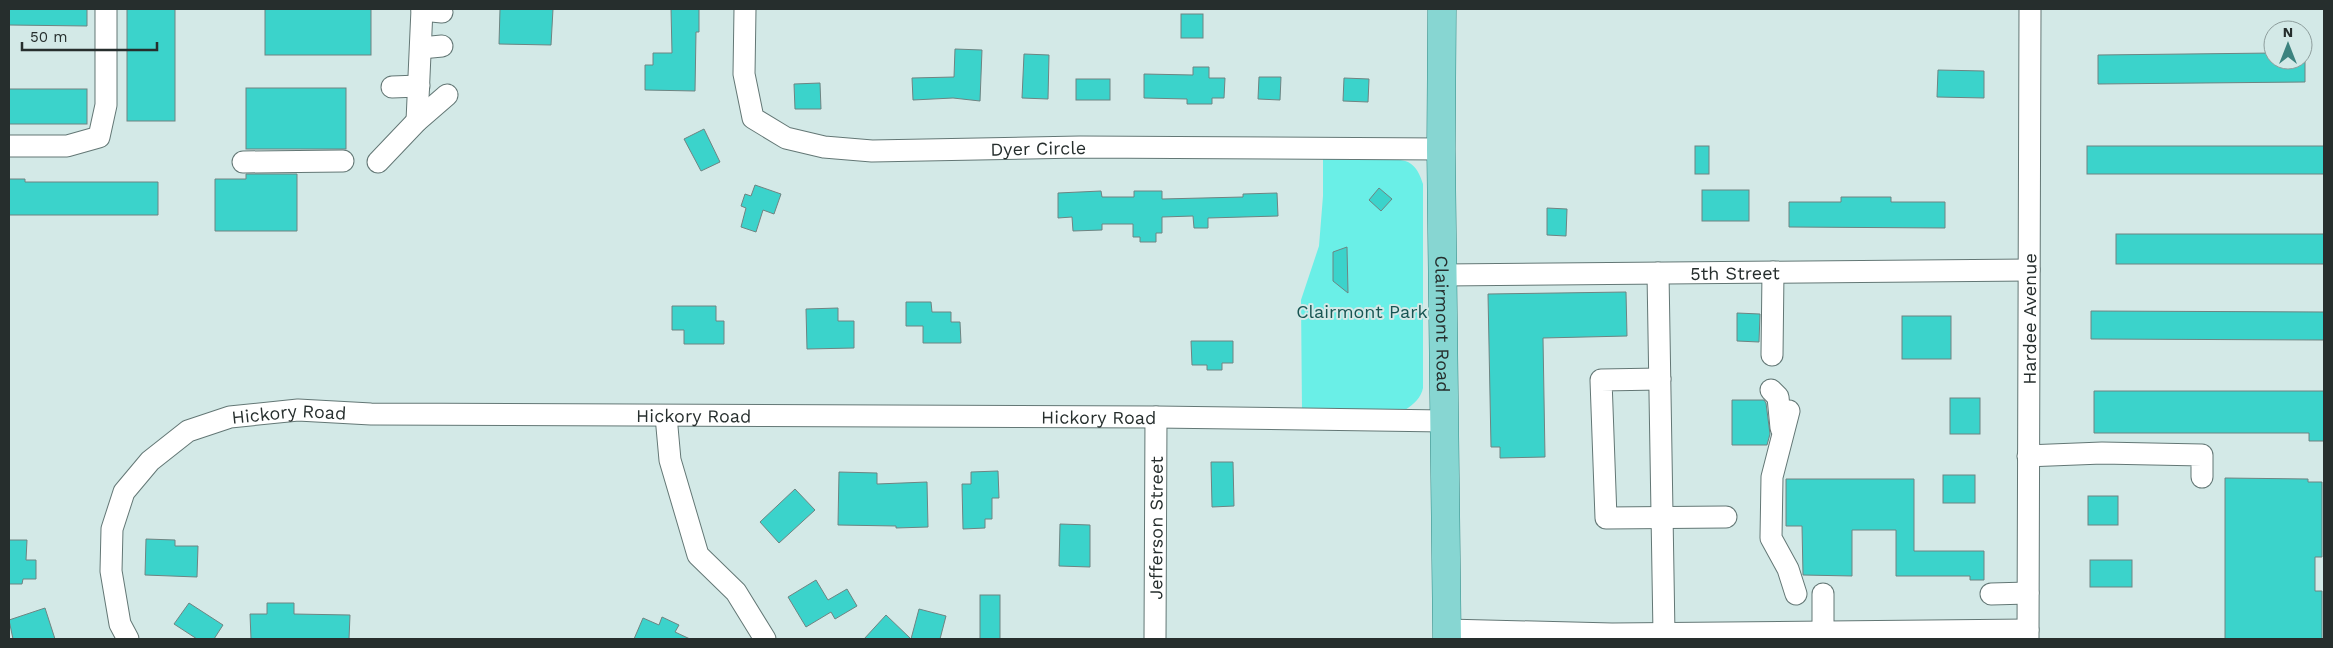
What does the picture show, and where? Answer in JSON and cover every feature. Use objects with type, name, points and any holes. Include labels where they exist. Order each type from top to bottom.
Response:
[{"type":"main road","name":"Clairmont Road","points":[[1442,9],[1441,149],[1447,635]]},
{"type":"street","points":[[9,146],[67,146],[99,137],[106,105],[106,9]]},
{"type":"street","name":"Dyer Circle","points":[[745,9],[744,74],[753,118],[786,138],[824,147],[908,152],[1080,147],[1441,149]]},
{"type":"street","name":"Hardee Avenue","points":[[2028,635],[2029,270],[2021,40],[2030,9]]},
{"type":"street","points":[[417,121],[421,48],[429,10]]},
{"type":"street","points":[[421,48],[442,46]]},
{"type":"street","points":[[392,87],[419,86]]},
{"type":"street","points":[[378,162],[417,121],[447,95]]},
{"type":"street","points":[[243,162],[343,161]]},
{"type":"street","name":"5th Street","points":[[1443,275],[2029,270]]},
{"type":"street","points":[[1772,355],[1773,272]]},
{"type":"street","points":[[1658,273],[1664,634]]},
{"type":"street","points":[[1660,379],[1600,380],[1606,518],[1726,517]]},
{"type":"street","points":[[1771,390],[1778,397],[1782,439]]},
{"type":"street","name":"Hickory Road","points":[[128,639],[120,624],[111,571],[112,529],[124,492],[150,461],[188,430],[230,417],[298,410],[371,414],[1156,417],[1444,421]]},
{"type":"street","points":[[1789,411],[1772,477],[1771,538],[1788,568],[1796,594]]},
{"type":"street","points":[[666,416],[670,460],[698,555],[736,592],[765,639]]},
{"type":"street","name":"Jefferson Street","points":[[1155,639],[1156,417]]},
{"type":"street","points":[[2028,456],[2102,453],[2202,455],[2202,477]]},
{"type":"street","points":[[1991,594],[2028,593]]},
{"type":"street","points":[[1823,594],[1823,632]]},
{"type":"street","points":[[1447,635],[1613,637],[1664,634],[1823,632],[1870,635],[2028,635]]},
{"type":"green space","name":"Clairmont Park","points":[[1380,158],[1402,160],[1414,166],[1423,184],[1423,388],[1417,400],[1405,410],[1302,411],[1301,300],[1319,246],[1323,196],[1323,159]]},
{"type":"building","points":[[9,9],[87,9],[87,26],[9,25]]},
{"type":"building","points":[[127,9],[175,9],[175,121],[127,121]]},
{"type":"building","points":[[265,9],[371,9],[371,55],[265,55]]},
{"type":"building","points":[[500,9],[553,9],[551,45],[499,44]]},
{"type":"building","points":[[671,9],[699,9],[699,32],[696,32],[695,91],[645,90],[645,65],[653,65],[653,53],[672,53]]},
{"type":"building","points":[[1181,14],[1203,14],[1203,38],[1181,38]]},
{"type":"building","points":[[955,49],[982,50],[980,101],[953,98],[913,100],[912,78],[954,77]]},
{"type":"building","points":[[2263,53],[2263,70],[2305,70],[2305,82],[2098,84],[2098,55]]},
{"type":"building","points":[[1024,54],[1049,55],[1048,99],[1022,98]]},
{"type":"building","points":[[1193,67],[1209,67],[1209,78],[1225,78],[1224,98],[1212,98],[1212,104],[1187,104],[1187,99],[1144,98],[1144,74],[1193,75]]},
{"type":"building","points":[[1938,70],[1984,71],[1984,98],[1937,97]]},
{"type":"building","points":[[1259,77],[1281,77],[1280,100],[1258,99]]},
{"type":"building","points":[[1344,78],[1369,79],[1368,102],[1343,101]]},
{"type":"building","points":[[1076,79],[1110,79],[1110,100],[1076,100]]},
{"type":"building","points":[[820,83],[821,109],[795,109],[794,84]]},
{"type":"building","points":[[246,88],[346,88],[346,149],[246,149]]},
{"type":"building","points":[[9,89],[87,89],[87,124],[9,124]]},
{"type":"building","points":[[704,129],[720,162],[701,171],[684,139]]},
{"type":"building","points":[[1695,146],[1709,146],[1709,174],[1695,174]]},
{"type":"building","points":[[2087,146],[2324,146],[2324,174],[2087,174]]},
{"type":"building","points":[[246,174],[297,174],[297,231],[215,231],[215,179],[246,179]]},
{"type":"building","points":[[9,179],[25,179],[25,182],[158,182],[158,215],[9,215]]},
{"type":"building","points":[[755,185],[781,194],[774,214],[763,210],[756,232],[741,227],[746,208],[741,206],[745,194],[751,196]]},
{"type":"building","points":[[1379,188],[1392,199],[1381,211],[1369,200]]},
{"type":"building","points":[[1702,190],[1749,190],[1749,221],[1702,221]]},
{"type":"building","points":[[1101,191],[1102,197],[1134,197],[1134,191],[1162,191],[1162,199],[1243,197],[1243,194],[1277,193],[1278,216],[1208,218],[1208,228],[1194,228],[1193,216],[1162,217],[1162,233],[1156,233],[1156,242],[1140,242],[1140,237],[1133,237],[1133,224],[1102,224],[1102,230],[1073,231],[1072,217],[1058,218],[1058,193]]},
{"type":"building","points":[[1841,197],[1891,197],[1891,202],[1945,202],[1945,228],[1789,227],[1789,202],[1841,202]]},
{"type":"building","points":[[1547,208],[1567,209],[1566,236],[1547,235]]},
{"type":"building","points":[[2116,234],[2324,234],[2324,264],[2116,264]]},
{"type":"building","points":[[1347,247],[1348,293],[1333,281],[1333,252]]},
{"type":"building","points":[[1626,292],[1627,336],[1543,338],[1545,457],[1500,458],[1500,447],[1491,447],[1488,294]]},
{"type":"building","points":[[906,302],[931,302],[932,312],[951,312],[951,322],[960,322],[961,343],[923,343],[923,326],[906,326]]},
{"type":"building","points":[[672,306],[716,306],[716,321],[724,321],[724,344],[684,344],[684,330],[672,330]]},
{"type":"building","points":[[838,308],[838,321],[854,321],[854,348],[807,349],[806,309]]},
{"type":"building","points":[[2091,311],[2324,312],[2324,340],[2091,339]]},
{"type":"building","points":[[1737,313],[1760,314],[1759,342],[1737,341]]},
{"type":"building","points":[[1902,316],[1951,316],[1951,359],[1902,359]]},
{"type":"building","points":[[1191,341],[1233,341],[1233,363],[1222,363],[1222,370],[1207,370],[1207,365],[1192,365]]},
{"type":"building","points":[[2094,391],[2324,391],[2324,441],[2309,441],[2309,433],[2094,433]]},
{"type":"building","points":[[1950,398],[1980,398],[1980,434],[1950,434]]},
{"type":"building","points":[[1732,400],[1764,400],[1770,434],[1767,445],[1732,445]]},
{"type":"building","points":[[1211,462],[1233,462],[1234,506],[1212,507]]},
{"type":"building","points":[[998,471],[999,498],[992,498],[992,519],[985,519],[985,528],[963,529],[962,484],[971,484],[971,472]]},
{"type":"building","points":[[839,472],[877,473],[877,484],[927,482],[928,527],[896,528],[896,526],[838,525]]},
{"type":"building","points":[[1943,475],[1975,475],[1975,503],[1943,503]]},
{"type":"building","points":[[2225,478],[2308,479],[2308,482],[2322,482],[2322,557],[2315,557],[2315,591],[2322,591],[2322,639],[2225,639]]},
{"type":"building","points":[[1786,479],[1914,479],[1914,551],[1984,551],[1984,580],[1970,580],[1970,576],[1896,576],[1896,530],[1852,530],[1852,576],[1803,575],[1802,526],[1786,526]]},
{"type":"building","points":[[795,489],[815,510],[779,543],[760,522]]},
{"type":"building","points":[[2088,496],[2118,496],[2118,525],[2088,525]]},
{"type":"building","points":[[1060,524],[1090,525],[1090,567],[1059,566]]},
{"type":"building","points":[[146,539],[175,540],[175,546],[198,546],[197,577],[145,575]]},
{"type":"building","points":[[9,540],[27,540],[26,560],[36,560],[36,579],[23,579],[22,584],[9,584]]},
{"type":"building","points":[[2090,560],[2132,560],[2132,587],[2090,587]]},
{"type":"building","points":[[816,580],[828,600],[847,589],[857,606],[835,619],[831,612],[806,627],[788,597]]},
{"type":"building","points":[[980,595],[1000,595],[1000,639],[980,639]]},
{"type":"building","points":[[189,603],[223,625],[214,639],[197,639],[174,624]]},
{"type":"building","points":[[267,603],[294,603],[294,614],[350,615],[349,639],[251,639],[250,614],[267,614]]},
{"type":"building","points":[[45,608],[55,639],[13,639],[9,620]]},
{"type":"building","points":[[919,609],[946,616],[940,639],[911,639]]},
{"type":"building","points":[[886,615],[911,639],[864,639]]},
{"type":"building","points":[[662,617],[679,625],[675,632],[690,639],[634,639],[643,618],[659,625]]}]
